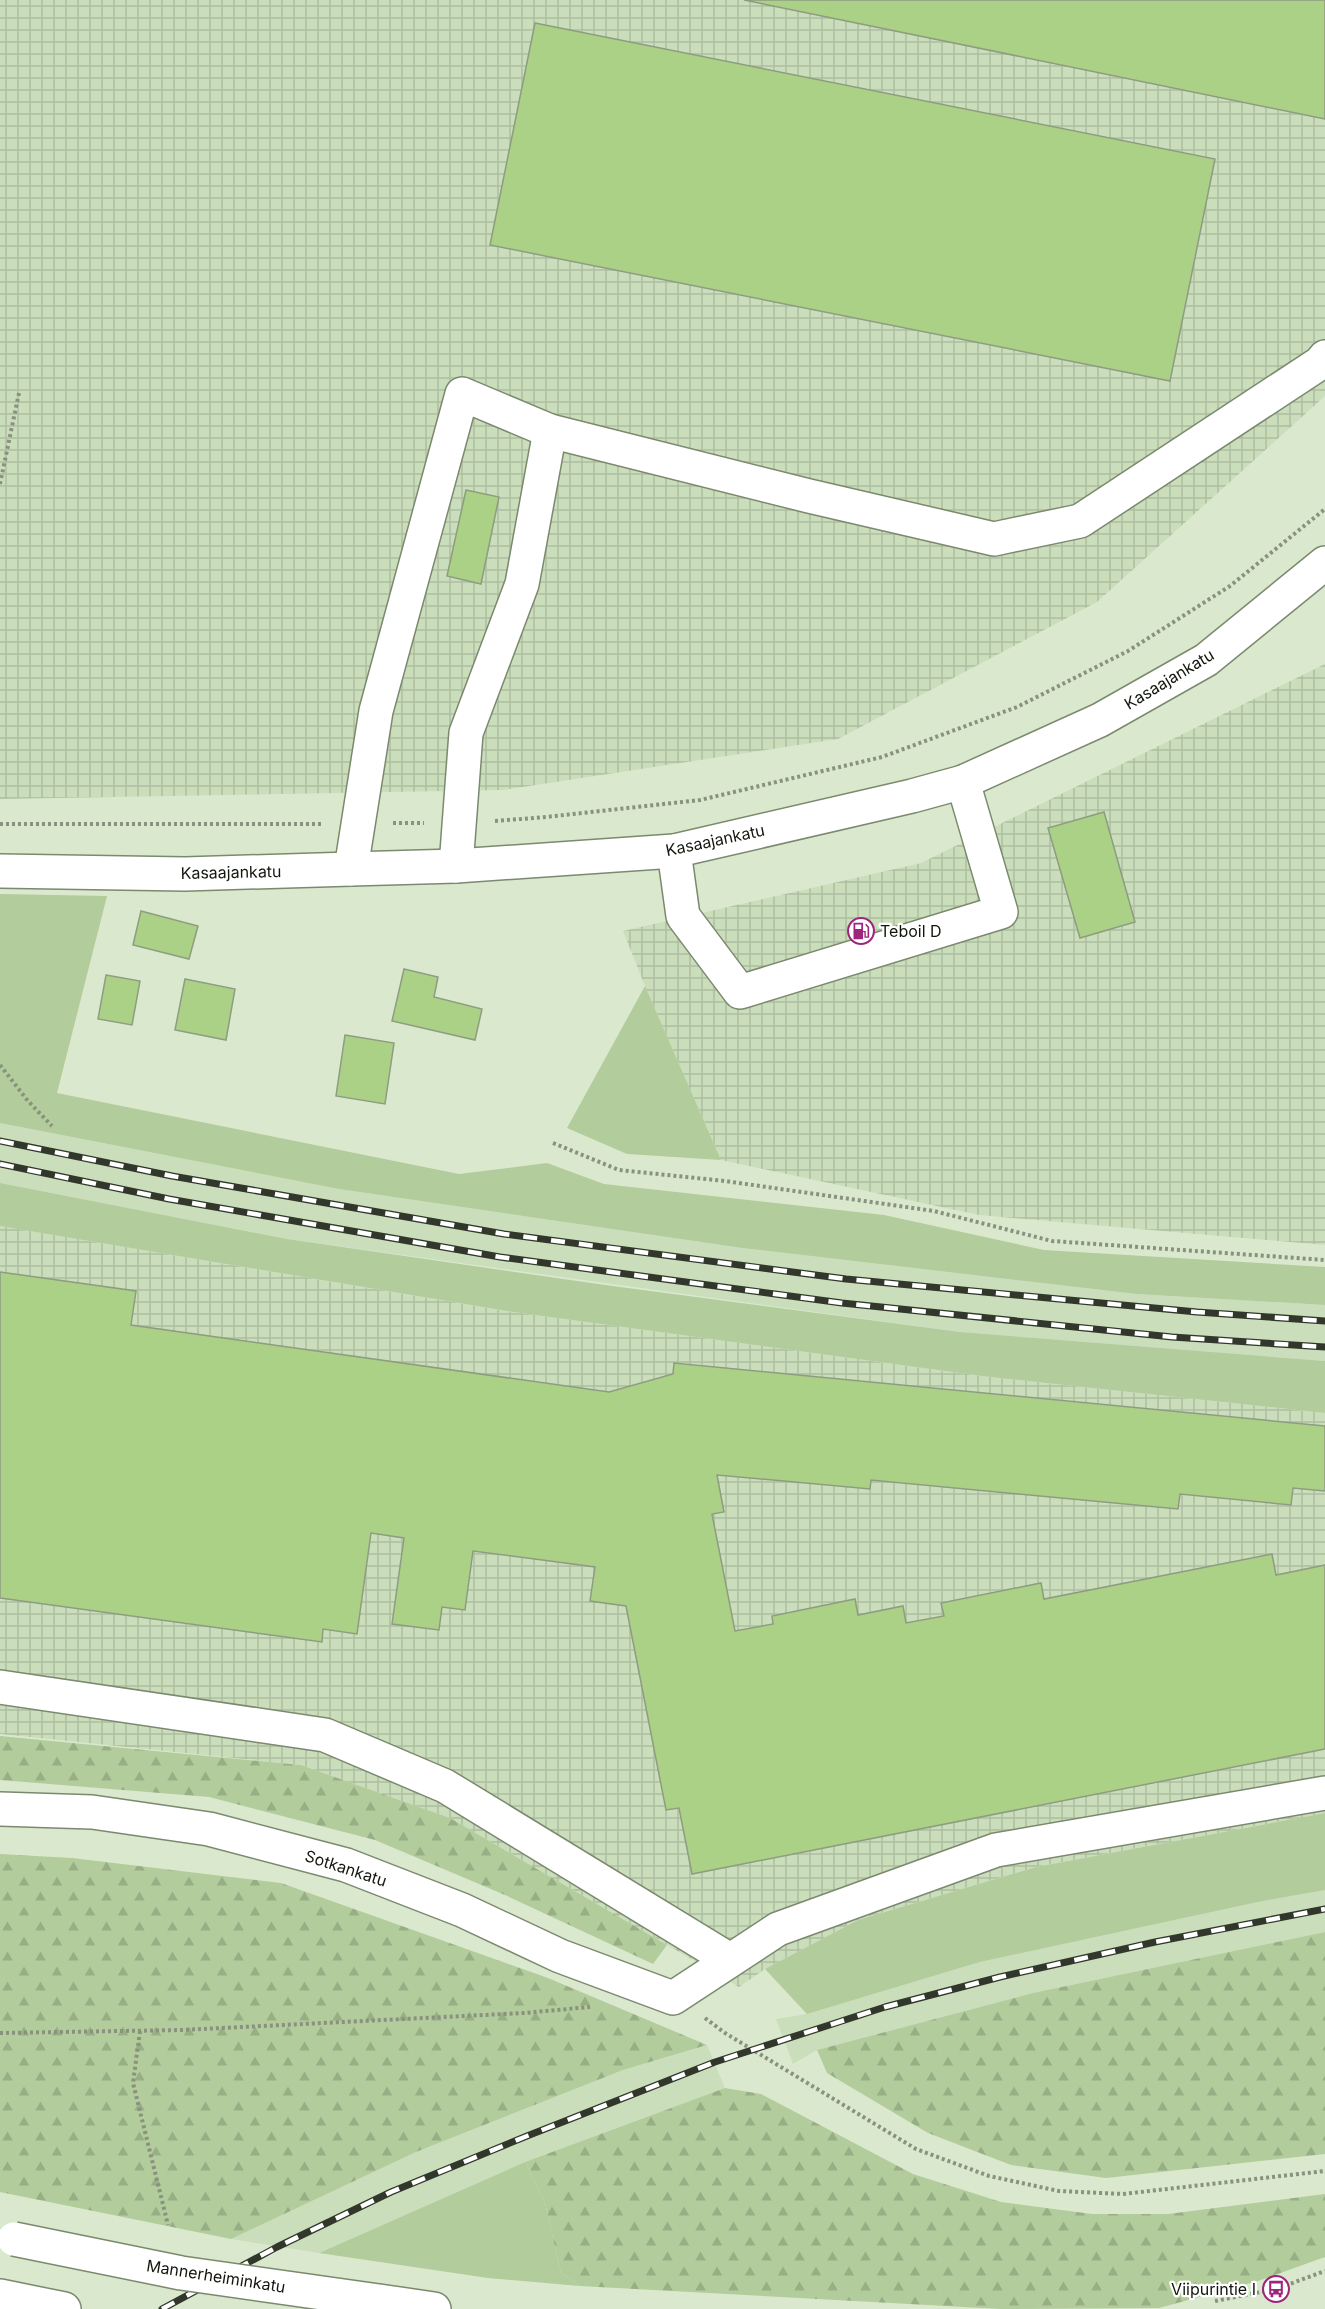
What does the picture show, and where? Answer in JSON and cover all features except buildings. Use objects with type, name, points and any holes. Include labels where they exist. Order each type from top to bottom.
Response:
[{"type":"street","points":[[351,869],[376,711],[462,394],[550,430],[809,496],[994,539],[1080,521],[1320,363],[1325,357]]},
{"type":"street","points":[[456,866],[466,733],[522,584],[550,430]]},
{"type":"street","name":"Kasaajankatu","points":[[0,871],[185,874],[456,866],[674,851],[912,796],[963,782],[1100,720],[1206,660],[1325,563]]},
{"type":"street","points":[[674,851],[682,916],[740,992],[1001,912],[963,782]]},
{"type":"street","points":[[0,1687],[325,1735],[445,1786],[730,1960]]},
{"type":"street","points":[[673,1998],[778,1929],[996,1850],[1325,1793]]},
{"type":"street","name":"Sotkankatu","points":[[0,1809],[92,1812],[209,1829],[346,1865],[462,1910],[560,1956],[673,1998]]},
{"type":"street","name":"Mannerheiminkatu","points":[[7,2238],[181,2272],[434,2309]]},
{"type":"street","points":[[0,2296],[64,2309]]},
{"type":"path","points":[[0,484],[20,393]]},
{"type":"path","points":[[0,824],[458,823],[546,817],[700,800],[892,753],[1017,707],[1128,651],[1230,586],[1325,509]]},
{"type":"path","points":[[0,1065],[28,1101],[52,1126]]},
{"type":"path","points":[[552,1143],[619,1170],[725,1181],[934,1211],[1052,1241],[1325,1260]]},
{"type":"path","points":[[673,1998],[693,2009],[725,2033],[916,2149],[989,2176],[1059,2190],[1123,2194],[1325,2171]]},
{"type":"path","points":[[0,2033],[140,2031],[524,2013],[592,2006]]},
{"type":"path","points":[[140,2031],[133,2083],[168,2225]]},
{"type":"path","points":[[1215,2301],[1276,2289],[1325,2271]]},
{"type":"shaded area","points":[[0,0],[1325,0],[1325,396],[1097,602],[838,739],[503,790],[0,799]]},
{"type":"shaded area","points":[[1325,664],[1325,1245],[979,1215],[721,1160],[623,931],[921,863]]},
{"type":"shaded area","points":[[0,1123],[339,1189],[742,1248],[1137,1294],[1325,1305],[1325,1361],[960,1332],[287,1239],[0,1183]]},
{"type":"shaded area","points":[[0,1226],[507,1311],[982,1376],[1325,1413],[1325,1813],[1036,1867],[858,1920],[765,1969],[739,1987],[450,1818],[301,1765],[0,1734]]},
{"type":"shaded area","points":[[1325,1890],[1325,1932],[1033,1993],[817,2050],[793,2064],[776,2019],[807,2014],[980,1962],[1258,1902]]},
{"type":"shaded area","points":[[707,2045],[725,2088],[525,2162],[319,2253],[231,2239],[416,2152],[623,2070]]},
{"type":"green space","points":[[0,894],[107,896],[57,1093],[459,1174],[547,1163],[604,1184],[884,1215],[1044,1250],[1325,1267],[1325,1305],[1137,1294],[742,1248],[339,1189],[0,1123]]},
{"type":"green space","points":[[645,986],[721,1160],[627,1154],[567,1128]]},
{"type":"green space","points":[[0,1183],[287,1239],[605,1285],[960,1332],[1325,1361],[1325,1413],[982,1376],[507,1311],[0,1226]]},
{"type":"green space","points":[[0,1736],[301,1765],[450,1818],[667,1945],[653,1964],[505,1895],[375,1840],[209,1797],[0,1780]]},
{"type":"green space","points":[[1325,1813],[1325,1890],[1258,1902],[980,1962],[807,2014],[765,1969],[858,1920],[1036,1867]]},
{"type":"green space","points":[[0,1854],[72,1858],[281,1883],[548,1978],[707,2045],[623,2070],[416,2152],[231,2239],[0,2192]]},
{"type":"green space","points":[[1325,1932],[1325,2154],[1106,2178],[1011,2165],[928,2133],[827,2073],[817,2050],[1033,1993]]},
{"type":"green space","points":[[725,2088],[761,2094],[913,2174],[1001,2202],[1092,2214],[1168,2214],[1325,2194],[1325,2257],[1258,2281],[1159,2308],[1001,2309],[580,2286],[561,2273],[545,2203],[525,2162]]},
{"type":"green space","points":[[525,2162],[545,2203],[561,2273],[580,2286],[488,2278],[319,2253]]},
{"type":"railway","points":[[0,1141],[172,1176],[504,1234],[846,1279],[1197,1312],[1325,1321]]},
{"type":"railway","points":[[0,1164],[169,1199],[500,1257],[842,1303],[1172,1337],[1325,1347]]},
{"type":"railway","points":[[162,2309],[277,2247],[391,2192],[715,2062],[885,2007],[1000,1977],[1155,1942],[1325,1909]]},
{"type":"place","name":"Teboil D","points":[[861,931]]},
{"type":"place","name":"Viipurintie I","points":[[1276,2289]]}]
